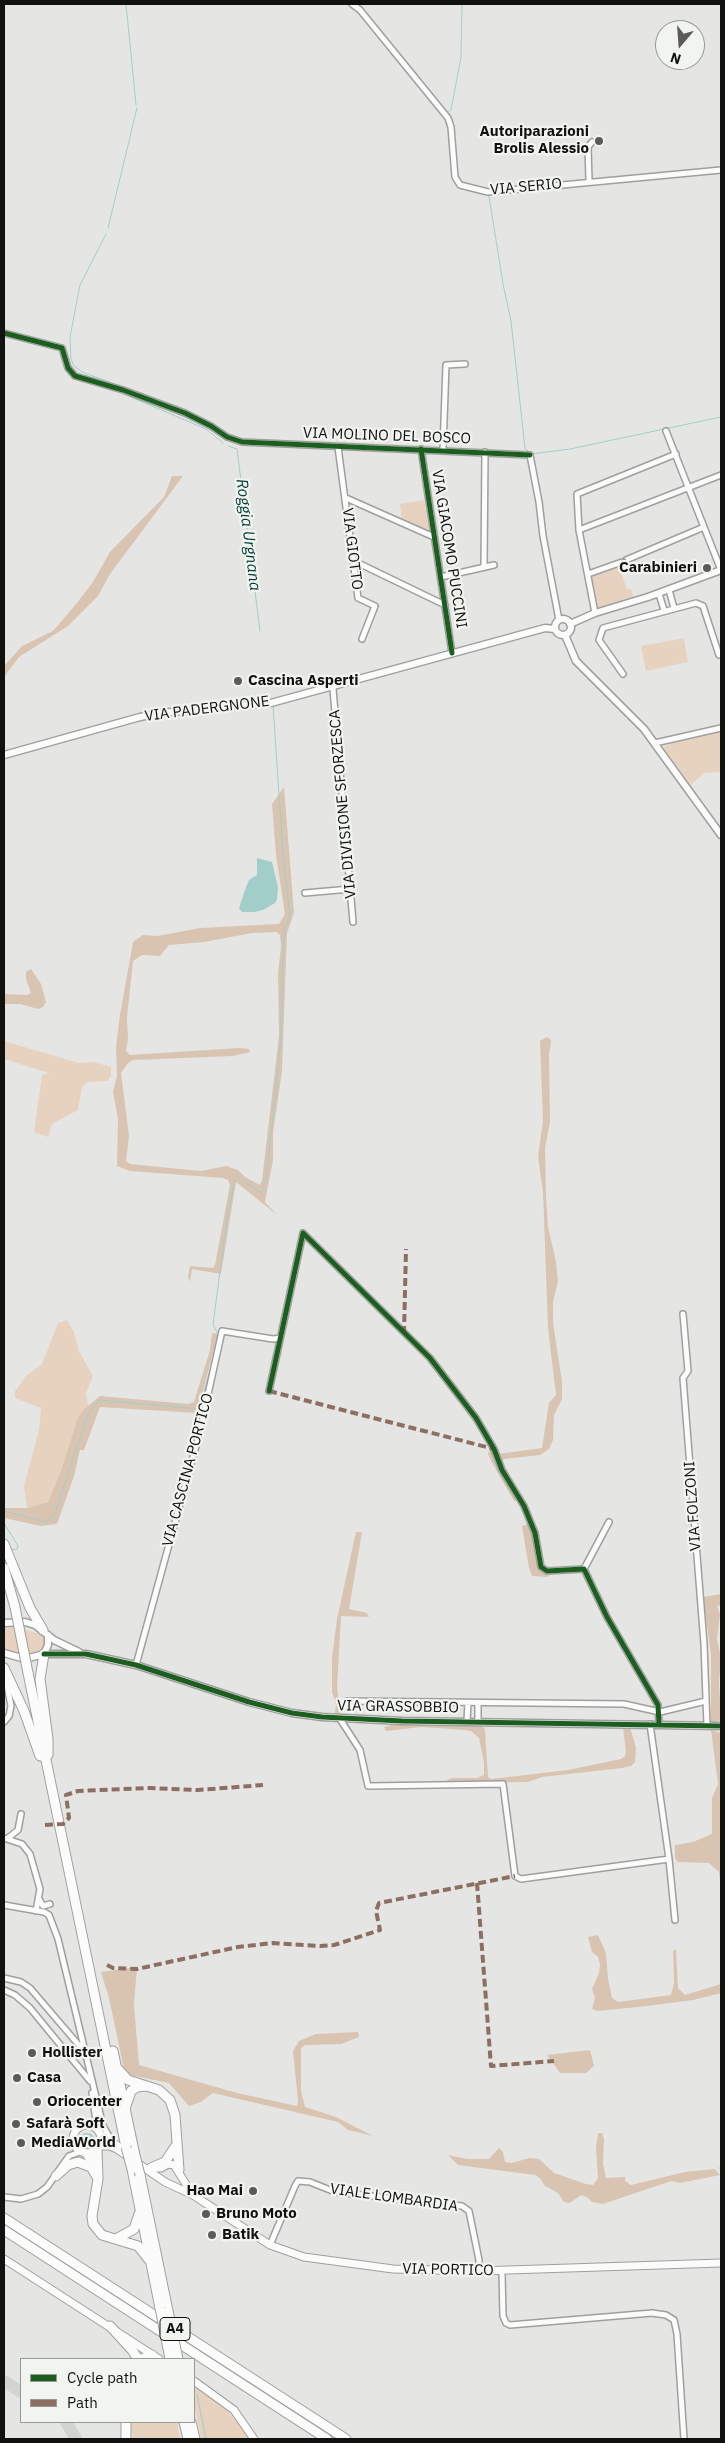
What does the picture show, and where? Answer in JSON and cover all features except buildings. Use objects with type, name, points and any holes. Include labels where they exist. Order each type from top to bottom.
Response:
[{"type":"highway","points":[[4,1544],[30,1608],[45,1632]]},
{"type":"highway","points":[[4,1568],[15,1606],[47,1773],[130,2149],[140,2174],[164,2309],[170,2358]]},
{"type":"highway","points":[[44,1654],[40,1679],[48,1739],[47,1773]]},
{"type":"highway","points":[[4,1669],[24,1711],[47,1773]]},
{"type":"highway","points":[[78,1908],[86,1934],[126,2109]]},
{"type":"highway","points":[[116,2068],[128,2080],[164,2093],[172,2103],[179,2173]]},
{"type":"highway","points":[[148,2086],[138,2087],[132,2091],[126,2100],[132,2169],[150,2261],[178,2358]]},
{"type":"highway","points":[[165,2166],[173,2157],[175,2147]]},
{"type":"highway","points":[[151,2168],[166,2162],[175,2147]]},
{"type":"highway","points":[[99,2148],[98,2179],[92,2216],[93,2224],[102,2236],[138,2246],[150,2261]]},
{"type":"highway","points":[[84,2153],[97,2168]]},
{"type":"highway","points":[[56,2176],[68,2165],[78,2162],[91,2167],[98,2179]]},
{"type":"highway","points":[[115,2239],[134,2230],[140,2209]]},
{"type":"highway","name":"A4","points":[[4,2218],[346,2439]]},
{"type":"highway","name":"A4","points":[[4,2230],[327,2439]]},
{"type":"highway","points":[[110,2326],[137,2358]]},
{"type":"highway","points":[[126,2423],[126,2439]]},
{"type":"highway","points":[[183,2423],[186,2439]]},
{"type":"highway","points":[[191,2423],[195,2439]]},
{"type":"main road","points":[[101,2135],[99,2148],[84,2153],[72,2141],[75,2132],[82,2125],[96,2128],[101,2135],[151,2168]]},
{"type":"main road","name":"VIA PORTICO","points":[[99,2148],[110,2146],[117,2149],[168,2183],[193,2195],[270,2245],[304,2257],[393,2269],[500,2272],[721,2262]]},
{"type":"main road","name":"VIA PORTICO","points":[[151,2168],[174,2165],[193,2195]]},
{"type":"main road","points":[[161,2178],[165,2166]]},
{"type":"main road","points":[[168,2183],[175,2182],[179,2173]]},
{"type":"main road","points":[[4,2259],[156,2357]]},
{"type":"main road","points":[[195,2382],[234,2410],[254,2439]]},
{"type":"street","name":"VIA SERIO","points":[[352,4],[360,10],[448,118],[451,127],[455,177],[460,186],[488,192],[721,170]]},
{"type":"street","points":[[589,181],[588,147],[592,142]]},
{"type":"street","name":"VIA MOLINO DEL BOSCO","points":[[4,333],[62,348],[68,368],[75,376],[123,390],[184,413],[227,437],[242,442],[338,447],[443,449],[530,455],[540,502],[543,536],[559,620]]},
{"type":"street","points":[[443,449],[446,364],[464,364]]},
{"type":"street","points":[[570,624],[595,613],[659,594],[721,570],[690,487],[666,431]]},
{"type":"street","name":"VIA GIOTTO","points":[[338,447],[358,598],[375,606],[362,639]]},
{"type":"street","name":"VIA GIACOMO PUCCINI","points":[[420,449],[452,653]]},
{"type":"street","points":[[484,567],[485,452]]},
{"type":"street","points":[[595,613],[579,530],[577,494],[676,454]]},
{"type":"street","points":[[579,530],[721,475]]},
{"type":"street","points":[[346,498],[434,537]]},
{"type":"street","points":[[588,574],[704,527]]},
{"type":"street","points":[[354,561],[445,605]]},
{"type":"street","points":[[441,576],[494,565]]},
{"type":"street","points":[[669,590],[674,608]]},
{"type":"street","points":[[659,594],[664,610]]},
{"type":"street","points":[[623,674],[600,640],[600,631],[607,626],[696,603],[703,606],[719,654]]},
{"type":"street","points":[[566,619],[570,624],[569,632],[565,635],[558,634],[555,629],[559,620],[566,619]]},
{"type":"street","name":"VIA PADERGNONE","points":[[4,755],[140,717],[161,713],[271,702],[545,628],[555,629]]},
{"type":"street","points":[[565,635],[576,661],[644,729],[721,835]]},
{"type":"street","name":"VIA DIVISIONE SFORZESCA","points":[[334,686],[353,922]]},
{"type":"street","points":[[655,743],[721,728]]},
{"type":"street","points":[[305,893],[350,889]]},
{"type":"street","points":[[269,1391],[303,1233],[430,1358],[476,1418],[494,1449],[502,1470],[524,1506],[535,1533],[543,1570],[571,1571],[584,1568],[609,1522]]},
{"type":"street","name":"VIA FOLZONI","points":[[682,1314],[688,1371],[683,1378],[707,1726]]},
{"type":"street","name":"VIA CASCINA PORTICO","points":[[136,1665],[199,1435],[222,1331],[273,1339],[280,1338]]},
{"type":"street","points":[[584,1568],[607,1617],[658,1705],[660,1724]]},
{"type":"street","points":[[4,1624],[25,1622],[45,1632],[66,1647],[86,1654]]},
{"type":"street","points":[[44,1654],[48,1645],[45,1632]]},
{"type":"street","points":[[4,1653],[25,1659],[44,1654],[86,1654]]},
{"type":"street","name":"VIA GRASSOBBIO","points":[[86,1654],[136,1665],[279,1710],[340,1719],[660,1724],[720,1727]]},
{"type":"street","points":[[4,1669],[11,1706],[9,1716],[4,1722]]},
{"type":"street","points":[[347,1701],[624,1704],[660,1712],[706,1700]]},
{"type":"street","points":[[467,1721],[468,1703]]},
{"type":"street","points":[[478,1703],[478,1721]]},
{"type":"street","points":[[340,1719],[360,1750],[368,1786],[503,1784],[516,1876],[521,1879],[669,1859]]},
{"type":"street","points":[[650,1724],[669,1859],[675,1920]]},
{"type":"street","points":[[6,1838],[18,1830],[21,1814]]},
{"type":"street","points":[[6,1838],[19,1842],[27,1849],[40,1887],[36,1911]]},
{"type":"street","points":[[39,1896],[42,1905],[50,1904]]},
{"type":"street","points":[[4,1905],[47,1913],[58,1939],[103,2126],[115,2144]]},
{"type":"street","points":[[4,1978],[20,1982],[30,1988],[85,2053]]},
{"type":"street","points":[[4,1990],[15,1995],[30,2008],[93,2087]]},
{"type":"street","points":[[72,2061],[92,2090],[96,2128]]},
{"type":"street","points":[[4,2197],[22,2199],[38,2194],[56,2176],[69,2156],[84,2153]]},
{"type":"street","name":"VIALE LOMBARDIA","points":[[270,2245],[298,2181],[310,2182],[335,2192],[462,2206],[469,2211],[479,2260],[478,2271]]},
{"type":"street","points":[[500,2272],[502,2273],[503,2316],[506,2323],[510,2325],[652,2313],[666,2315],[674,2320],[677,2334],[684,2439]]},
{"type":"shaded area","points":[[172,476],[183,476],[110,574],[98,596],[68,626],[19,657],[4,677],[4,666],[22,646],[53,631],[76,604],[93,582],[110,552],[164,497]]},
{"type":"shaded area","points":[[424,500],[429,530],[427,532],[402,520],[400,504]]},
{"type":"shaded area","points":[[621,565],[624,571],[621,573],[627,589],[631,589],[634,599],[598,611],[591,576]]},
{"type":"shaded area","points":[[684,638],[688,662],[646,671],[641,646]]},
{"type":"shaded area","points":[[721,732],[721,772],[704,773],[691,785],[663,747]]},
{"type":"shaded area","points":[[284,787],[294,913],[287,933],[282,1071],[273,1133],[273,1160],[265,1202],[277,1215],[236,1182],[221,1274],[192,1269],[190,1282],[188,1277],[190,1266],[213,1268],[215,1265],[230,1185],[228,1180],[223,1178],[130,1171],[117,1166],[118,1119],[113,1092],[117,1076],[116,1047],[120,1015],[133,942],[143,935],[158,936],[200,928],[279,924],[285,914],[276,855],[272,804]],"holes":[[[276,932],[280,935],[281,947],[278,973],[279,1036],[260,1185],[245,1177],[238,1170],[226,1166],[201,1171],[130,1164],[126,1161],[129,1136],[121,1073],[128,1063],[133,1060],[233,1056],[250,1052],[249,1049],[239,1048],[130,1055],[126,1051],[128,1039],[127,1017],[133,961],[142,955],[160,956],[169,945],[204,942],[252,933]]]},
{"type":"shaded area","points":[[31,969],[41,984],[46,1002],[43,1007],[38,1009],[20,1004],[4,1004],[4,994],[27,995],[31,993],[26,979],[26,972]]},
{"type":"shaded area","points":[[547,1037],[551,1040],[551,1043],[549,1054],[550,1122],[545,1148],[546,1196],[548,1227],[558,1281],[553,1302],[553,1323],[562,1381],[562,1399],[554,1415],[553,1440],[549,1449],[540,1455],[504,1459],[497,1465],[517,1500],[514,1501],[488,1454],[490,1449],[498,1454],[542,1448],[549,1403],[556,1395],[548,1328],[543,1192],[538,1156],[543,1121],[540,1041]]},
{"type":"shaded area","points":[[4,1041],[79,1063],[93,1062],[111,1067],[111,1076],[107,1081],[88,1082],[82,1087],[78,1110],[52,1124],[48,1137],[34,1132],[42,1075],[49,1073],[4,1059]]},
{"type":"shaded area","points":[[67,1320],[74,1332],[79,1351],[93,1376],[86,1393],[88,1406],[77,1420],[61,1471],[48,1502],[27,1508],[24,1486],[39,1430],[41,1408],[15,1398],[15,1391],[26,1376],[42,1364],[58,1323]]},
{"type":"shaded area","points":[[212,1333],[218,1334],[197,1413],[100,1407],[84,1450],[80,1450],[74,1476],[57,1524],[41,1526],[4,1518],[4,1508],[27,1508],[48,1502],[61,1471],[77,1420],[82,1411],[100,1396],[188,1404],[194,1402],[210,1350]]},
{"type":"shaded area","points":[[528,1524],[533,1535],[536,1560],[541,1570],[550,1573],[548,1577],[532,1576],[522,1526]]},
{"type":"shaded area","points":[[356,1532],[362,1532],[349,1609],[367,1613],[369,1617],[341,1616],[337,1687],[341,1716],[335,1714],[336,1704],[332,1692],[332,1658],[337,1619]]},
{"type":"shaded area","points":[[721,1594],[721,1605],[717,1606],[720,1614],[717,1639],[721,1657],[719,1682],[721,1720],[711,1723],[711,1654],[703,1597]]},
{"type":"shaded area","points":[[15,1627],[40,1634],[46,1640],[42,1651],[33,1655],[20,1655],[4,1649],[4,1628]]},
{"type":"shaded area","points":[[395,1724],[481,1725],[485,1729],[488,1777],[491,1779],[568,1770],[621,1759],[625,1756],[626,1752],[623,1727],[630,1727],[636,1748],[635,1762],[631,1766],[622,1768],[542,1777],[528,1782],[448,1783],[447,1780],[452,1778],[477,1778],[484,1775],[484,1763],[479,1738],[471,1731],[465,1730],[421,1727],[386,1731],[384,1727]]},
{"type":"shaded area","points":[[711,1730],[721,1733],[721,1892],[719,1872],[709,1863],[678,1862],[675,1858],[675,1845],[693,1842],[712,1834],[712,1798],[718,1784]]},
{"type":"shaded area","points":[[598,1935],[606,1953],[612,1998],[618,2002],[671,1995],[674,1983],[673,1951],[676,1949],[678,1988],[685,1995],[721,1984],[721,1993],[693,2000],[647,2006],[598,2011],[592,2009],[595,1998],[592,1989],[599,1973],[600,1964],[598,1957],[592,1952],[588,1937]]},
{"type":"shaded area","points":[[137,1967],[134,2005],[139,2065],[237,2093],[297,2106],[293,2051],[299,2041],[316,2034],[358,2032],[359,2037],[341,2044],[305,2045],[301,2048],[301,2091],[305,2107],[336,2117],[373,2136],[348,2130],[338,2122],[213,2093],[201,2102],[189,2106],[169,2083],[125,2074],[109,1998],[101,1972]]},
{"type":"shaded area","points":[[590,2050],[594,2066],[586,2073],[560,2073],[547,2055]]},
{"type":"shaded area","points":[[598,2133],[602,2133],[604,2139],[603,2164],[606,2178],[625,2177],[625,2181],[631,2185],[685,2172],[715,2169],[720,2175],[680,2183],[671,2181],[603,2204],[592,2202],[587,2197],[581,2195],[570,2203],[564,2202],[558,2193],[545,2186],[540,2178],[535,2175],[458,2165],[448,2155],[467,2159],[489,2159],[499,2148],[503,2152],[505,2162],[511,2163],[530,2158],[539,2159],[554,2173],[593,2185],[598,2178],[596,2148]]},
{"type":"shaded area","points":[[195,2388],[218,2401],[242,2427],[249,2439],[201,2439],[195,2408]]},
{"type":"shaded area","points":[[131,2423],[177,2423],[180,2439],[133,2439]]},
{"type":"water","points":[[257,858],[272,862],[278,887],[277,899],[275,903],[263,910],[242,912],[239,908],[246,887],[249,880],[257,875]]},
{"type":"water","points":[[84,2133],[90,2133],[95,2138],[93,2147],[84,2149],[79,2144],[79,2138]]},
{"type":"waterway","points":[[126,4],[136,105]]},
{"type":"waterway","points":[[447,113],[451,110],[461,57],[462,4]]},
{"type":"waterway","points":[[108,228],[137,108]]},
{"type":"waterway","points":[[453,128],[458,176],[464,184]]},
{"type":"waterway","points":[[489,196],[511,321],[525,448],[530,453]]},
{"type":"waterway","points":[[106,234],[80,285],[70,337],[71,359],[74,366],[82,372],[120,386]]},
{"type":"waterway","points":[[119,392],[206,429],[223,443]]},
{"type":"waterway","points":[[531,454],[570,449],[721,417]]},
{"type":"waterway","name":"Roggia Urgnana","points":[[228,446],[237,449],[260,631]]},
{"type":"waterway","points":[[388,446],[439,448]]},
{"type":"waterway","points":[[447,448],[497,451]]},
{"type":"waterway","points":[[236,1176],[261,1193],[266,1179],[280,1049],[284,931],[290,915],[283,855],[273,705]]},
{"type":"waterway","points":[[219,1336],[213,1325],[227,1218],[235,1180]]},
{"type":"waterway","points":[[4,1511],[45,1522],[54,1516],[88,1414],[99,1400],[199,1409],[214,1356]]},
{"type":"waterway","points":[[4,1523],[18,1546],[17,1549],[10,1550]]},
{"type":"waterway","points":[[197,2394],[206,2439]]},
{"type":"taxiway","points":[[4,2381],[20,2391]]},
{"type":"taxiway","points":[[67,2423],[76,2439]]},
{"type":"marked path","points":[[622,562],[626,560]]},
{"type":"marked path","points":[[404,1334],[406,1249]]},
{"type":"marked path","points":[[269,1391],[494,1449]]},
{"type":"marked path","points":[[45,1825],[63,1824],[69,1818],[66,1795],[78,1791],[150,1788],[198,1790],[263,1785]]},
{"type":"marked path","points":[[107,1965],[113,1968],[137,1969],[238,1947],[273,1943],[334,1945],[380,1930],[376,1911],[379,1903],[515,1876]]},
{"type":"marked path","points":[[477,1883],[491,2066],[554,2061]]},
{"type":"cycle path","points":[[4,333],[62,348],[68,368],[75,376],[123,390],[185,413],[211,426],[227,437],[242,442],[530,455]]},
{"type":"cycle path","points":[[421,449],[452,653]]},
{"type":"cycle path","points":[[269,1391],[303,1233],[430,1358],[476,1418],[494,1449],[502,1470],[524,1506],[535,1533],[541,1567],[547,1571],[584,1569],[607,1617],[658,1705],[659,1724]]},
{"type":"cycle path","points":[[44,1654],[86,1654],[136,1665],[249,1702],[292,1713],[322,1717],[402,1721],[721,1726]]},
{"type":"place","name":"Autoriparazioni Brolis Alessio","points":[[599,141]]},
{"type":"place","name":"Carabinieri","points":[[707,568]]},
{"type":"place","name":"Cascina Asperti","points":[[238,681]]},
{"type":"place","name":"Hollister","points":[[32,2053]]},
{"type":"place","name":"Casa","points":[[17,2078]]},
{"type":"place","name":"Oriocenter","points":[[37,2102]]},
{"type":"place","name":"Safarà Soft","points":[[16,2124]]},
{"type":"place","name":"MediaWorld","points":[[21,2143]]},
{"type":"place","name":"Hao Mai","points":[[253,2191]]},
{"type":"place","name":"Bruno Moto","points":[[206,2214]]},
{"type":"place","name":"Batik","points":[[212,2235]]}]
